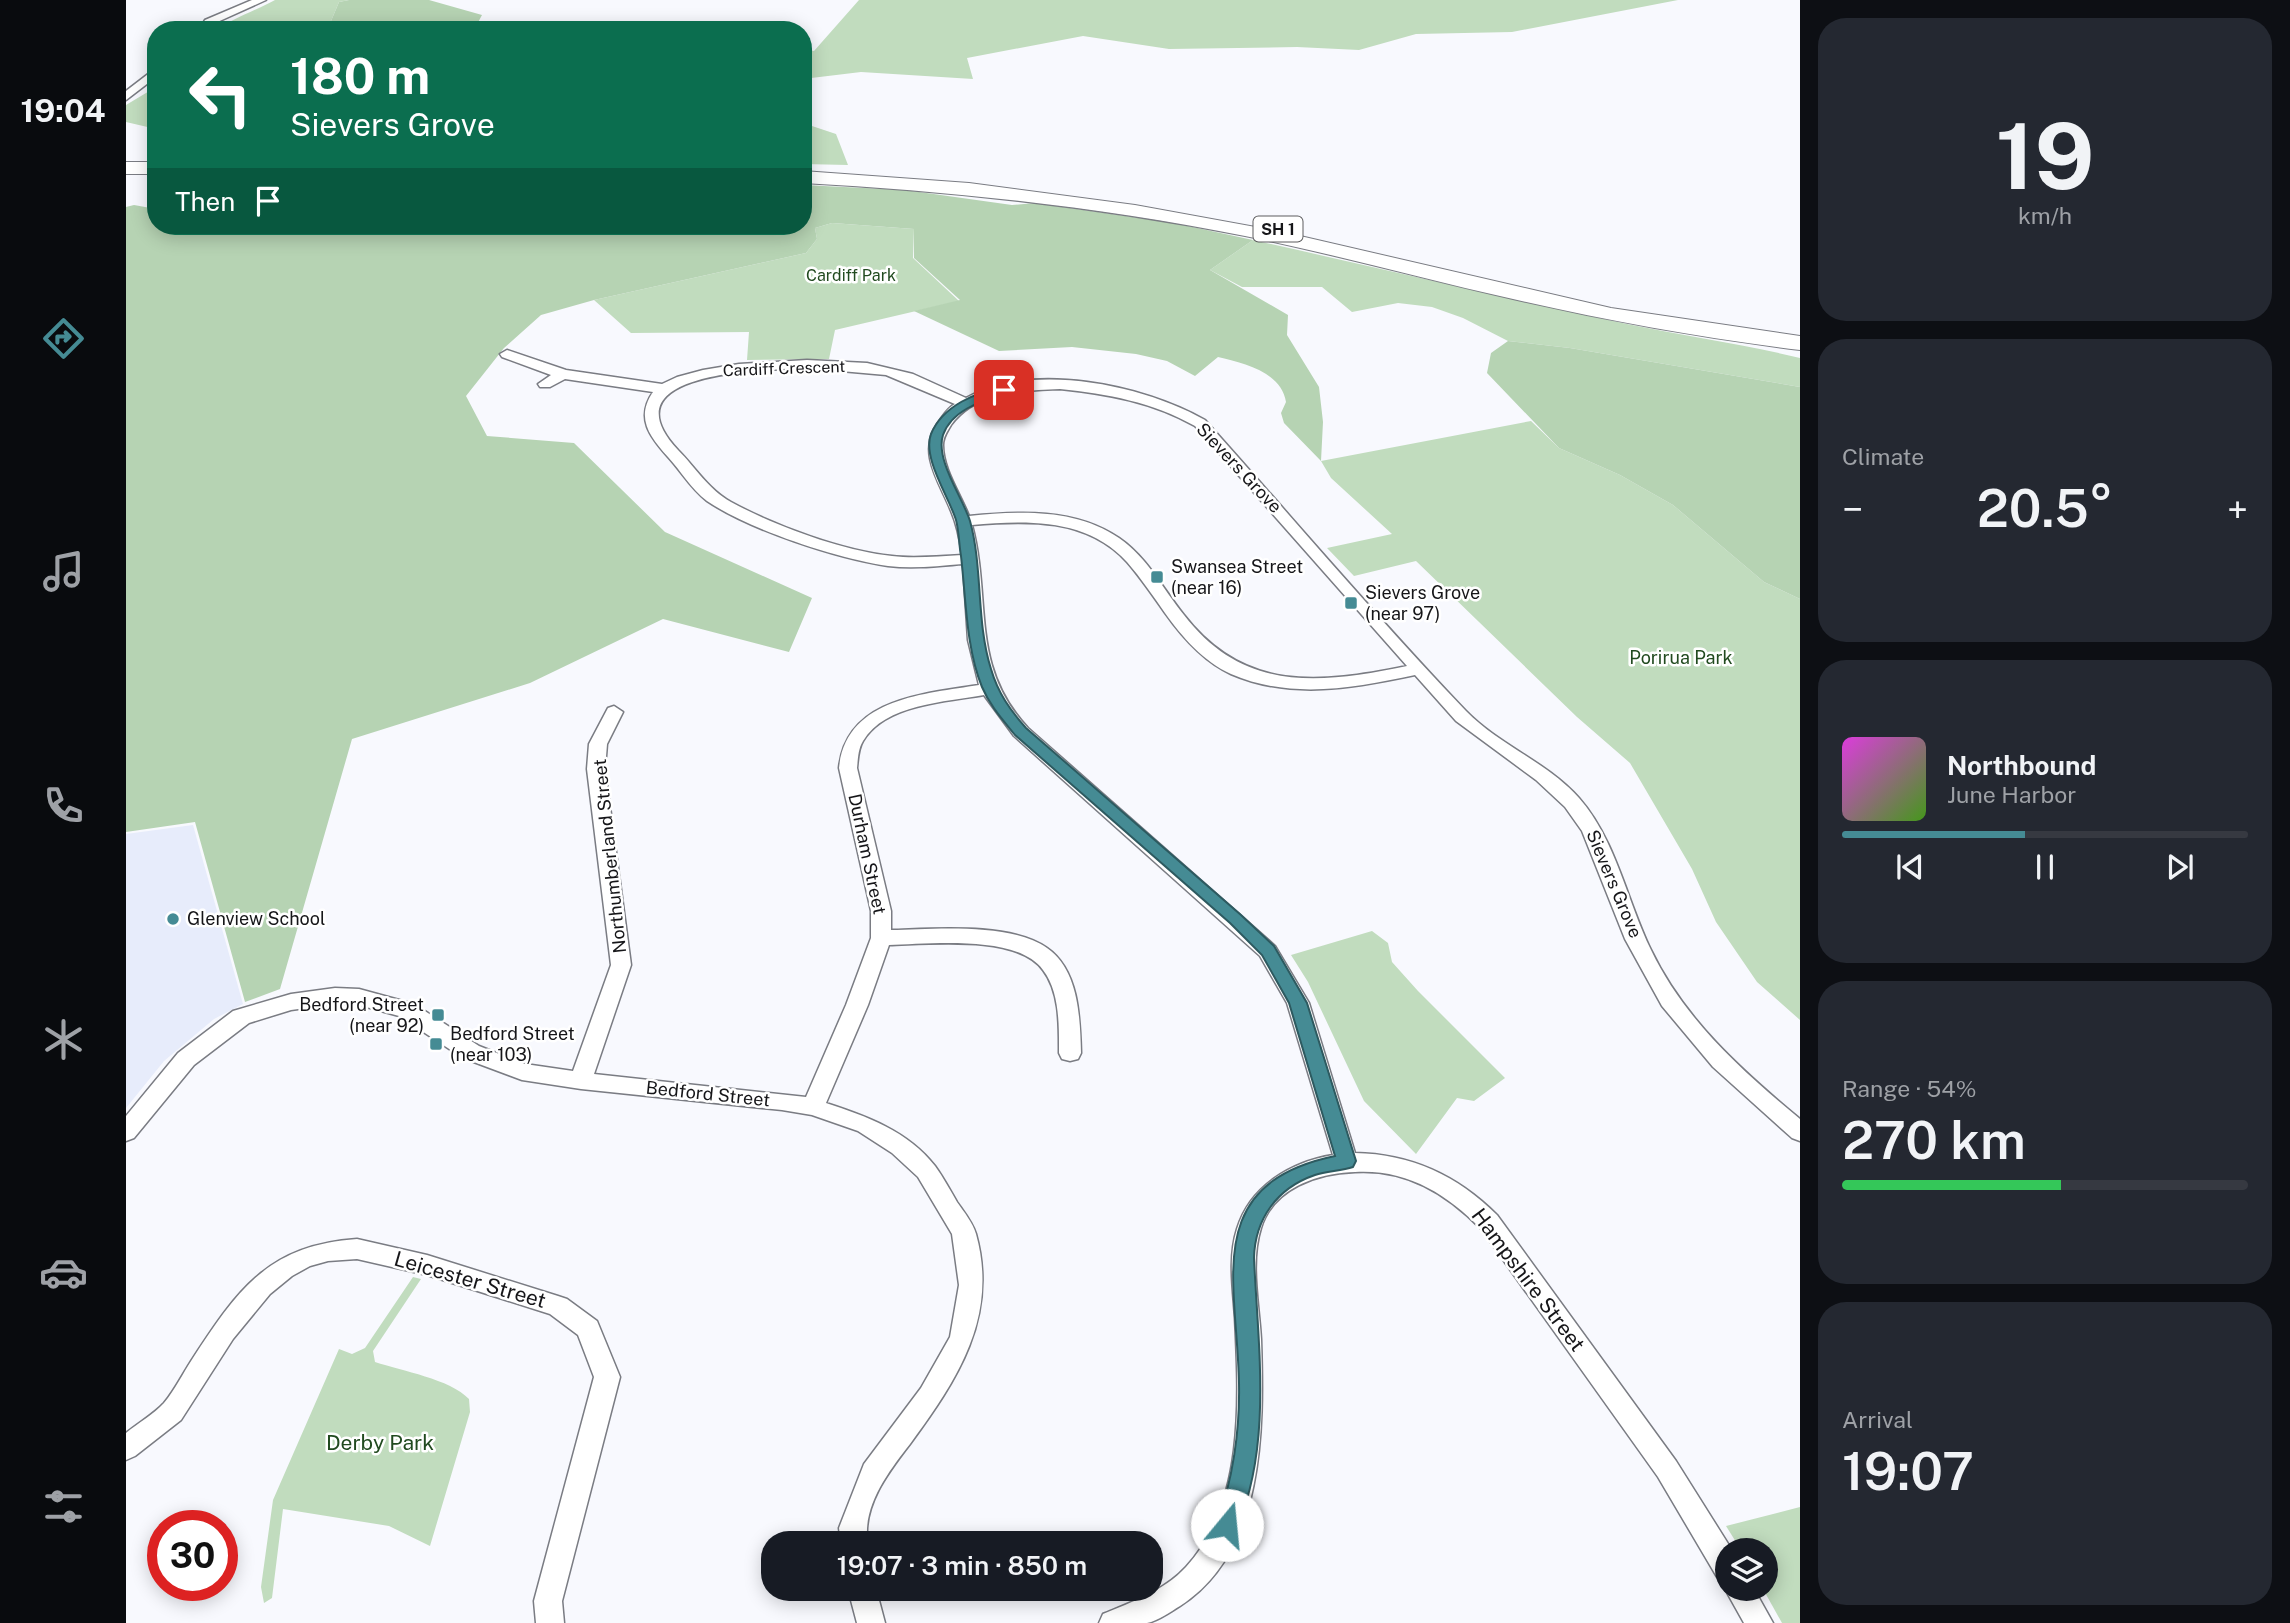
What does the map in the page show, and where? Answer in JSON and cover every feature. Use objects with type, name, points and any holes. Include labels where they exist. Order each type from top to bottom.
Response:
[{"type":"highway","points":[[126,161],[147,162]]},
{"type":"highway","points":[[126,168],[147,168]]},
{"type":"highway","name":"SH 1","points":[[812,171],[978,182],[1130,202],[1290,231],[1590,300],[1800,333]]},
{"type":"highway","name":"SH 1","points":[[812,178],[986,191],[1184,219],[1336,250],[1551,302],[1690,328],[1800,343]]},
{"type":"street","points":[[211,21],[261,0]]},
{"type":"street","points":[[126,97],[147,79]]},
{"type":"street","points":[[507,354],[563,374],[664,389]]},
{"type":"street","name":"Cardiff Crescent","points":[[664,389],[682,380],[719,370],[856,366],[900,374],[966,403]]},
{"type":"street","points":[[545,384],[563,374]]},
{"type":"street","name":"Sievers Grove","points":[[1346,1161],[1298,1003],[1268,951],[1236,919],[1021,732],[1001,709],[990,689],[982,666],[963,521],[935,447],[936,436],[942,426],[966,403],[1004,390],[1063,384],[1096,386],[1139,396],[1185,413],[1200,423],[1475,729],[1553,784],[1574,804],[1595,838],[1626,918],[1655,978],[1685,1021],[1713,1053],[1800,1132]]},
{"type":"street","points":[[664,389],[655,400],[651,414],[652,427],[710,495],[728,506],[793,532],[870,557],[909,562],[969,559]]},
{"type":"street","points":[[963,521],[1043,518],[1075,523],[1101,534],[1127,554],[1205,649],[1224,665],[1251,677],[1282,684],[1319,687],[1359,682],[1419,669]]},
{"type":"street","name":"Durham Street","points":[[813,1107],[857,1004],[881,938],[881,911],[848,768],[852,744],[866,725],[894,709],[990,689]]},
{"type":"street","name":"Northumberland Street","points":[[581,1081],[621,965],[596,769],[598,744],[614,712]]},
{"type":"street","points":[[881,938],[962,937],[1021,945],[1041,953],[1060,978],[1070,1028],[1070,1052]]},
{"type":"street","name":"Bedford Street","points":[[126,1132],[187,1059],[241,1017],[310,998],[359,997],[406,1010],[462,1047],[492,1062],[522,1072],[813,1107],[866,1125],[900,1147],[926,1171],[964,1233],[971,1285],[962,1338],[930,1396],[873,1472],[853,1531]]},
{"type":"street","name":"Hampshire Street","points":[[1113,1623],[1160,1603],[1180,1589],[1197,1576],[1221,1542],[1234,1507],[1246,1446],[1250,1386],[1244,1240],[1259,1206],[1283,1182],[1311,1168],[1346,1161],[1379,1163],[1415,1171],[1443,1184],[1482,1214],[1667,1469],[1715,1548]]},
{"type":"street","name":"Leicester Street","points":[[126,1448],[172,1412],[224,1332],[261,1287],[283,1269],[303,1258],[328,1251],[357,1249],[426,1264],[558,1306],[588,1328],[607,1377],[548,1601],[550,1623]]},
{"type":"street","points":[[865,1601],[871,1623]]},
{"type":"street","points":[[1746,1601],[1759,1623]]},
{"type":"shaded area","name":"Glenview School","points":[[193,825],[243,1004],[214,1019],[164,1061],[126,1108],[126,834]]},
{"type":"green space","points":[[275,0],[349,0],[339,2],[331,21],[232,21]]},
{"type":"green space","points":[[429,0],[482,15],[479,21],[331,21],[339,2]]},
{"type":"green space","points":[[859,0],[1678,0],[1512,32],[1416,34],[1359,50],[1297,47],[1169,49],[1083,36],[967,58],[973,79],[861,72],[812,78],[814,51]]},
{"type":"green space","points":[[147,92],[147,127],[126,122],[126,105]]},
{"type":"green space","points":[[812,126],[836,134],[848,165],[812,164]]},
{"type":"green space","points":[[812,185],[905,190],[1012,205],[1035,203],[1174,223],[1253,240],[1210,270],[1288,315],[1287,335],[1319,387],[1323,422],[1321,461],[1284,423],[1281,413],[1286,402],[1277,383],[1249,366],[1218,357],[1195,376],[1167,361],[1136,354],[1072,347],[999,351],[914,311],[960,300],[914,258],[914,229],[832,223],[815,228],[817,239],[806,253],[594,300],[541,315],[504,348],[466,396],[487,436],[574,443],[665,532],[812,598],[789,652],[663,619],[530,683],[352,739],[280,989],[245,1002],[195,822],[126,832],[126,207],[134,205],[147,207],[147,235],[812,235]]},
{"type":"green space","name":"Cardiff Park","points":[[832,223],[914,229],[913,258],[959,301],[835,330],[829,359],[747,360],[749,332],[631,333],[594,300],[806,253],[817,239],[815,228]]},
{"type":"green space","points":[[1253,240],[1627,324],[1800,358],[1800,387],[1570,348],[1508,341],[1463,318],[1432,307],[1398,303],[1352,312],[1322,287],[1242,287],[1210,270]]},
{"type":"green space","points":[[1508,341],[1570,348],[1800,387],[1800,599],[1764,582],[1673,505],[1620,475],[1559,448],[1487,373],[1491,353]]},
{"type":"green space","name":"Porirua Park","points":[[1531,421],[1559,448],[1620,475],[1673,505],[1764,582],[1800,599],[1800,1020],[1757,982],[1716,922],[1692,869],[1630,763],[1577,717],[1416,561],[1354,576],[1327,548],[1392,534],[1331,478],[1321,461]]},
{"type":"green space","points":[[1372,931],[1388,943],[1392,962],[1418,991],[1505,1078],[1474,1101],[1457,1098],[1416,1154],[1364,1101],[1308,982],[1291,955]]},
{"type":"green space","name":"Derby Park","points":[[413,1277],[421,1279],[373,1351],[375,1362],[450,1386],[469,1399],[470,1412],[430,1546],[389,1526],[283,1509],[272,1598],[264,1603],[261,1587],[273,1500],[339,1349],[352,1354],[365,1348]]},
{"type":"green space","points":[[1800,1507],[1800,1623],[1782,1623],[1770,1601],[1778,1601],[1778,1538],[1734,1538],[1726,1526]]},
{"type":"place","name":"Swansea Street (near 16)","points":[[1157,577]]},
{"type":"place","name":"Sievers Grove (near 97)","points":[[1351,603]]},
{"type":"place","name":"Glenview School","points":[[173,919]]},
{"type":"place","name":"Bedford Street (near 92)","points":[[438,1015]]},
{"type":"place","name":"Bedford Street (near 103)","points":[[436,1044]]},
{"type":"route","points":[[1004,390],[975,399],[956,411],[936,436],[935,447],[963,521],[982,666],[990,689],[1001,709],[1021,732],[1236,919],[1268,951],[1298,1003],[1346,1161],[1311,1168],[1283,1182],[1259,1206],[1244,1240],[1250,1386],[1241,1477],[1227,1525]]}]
